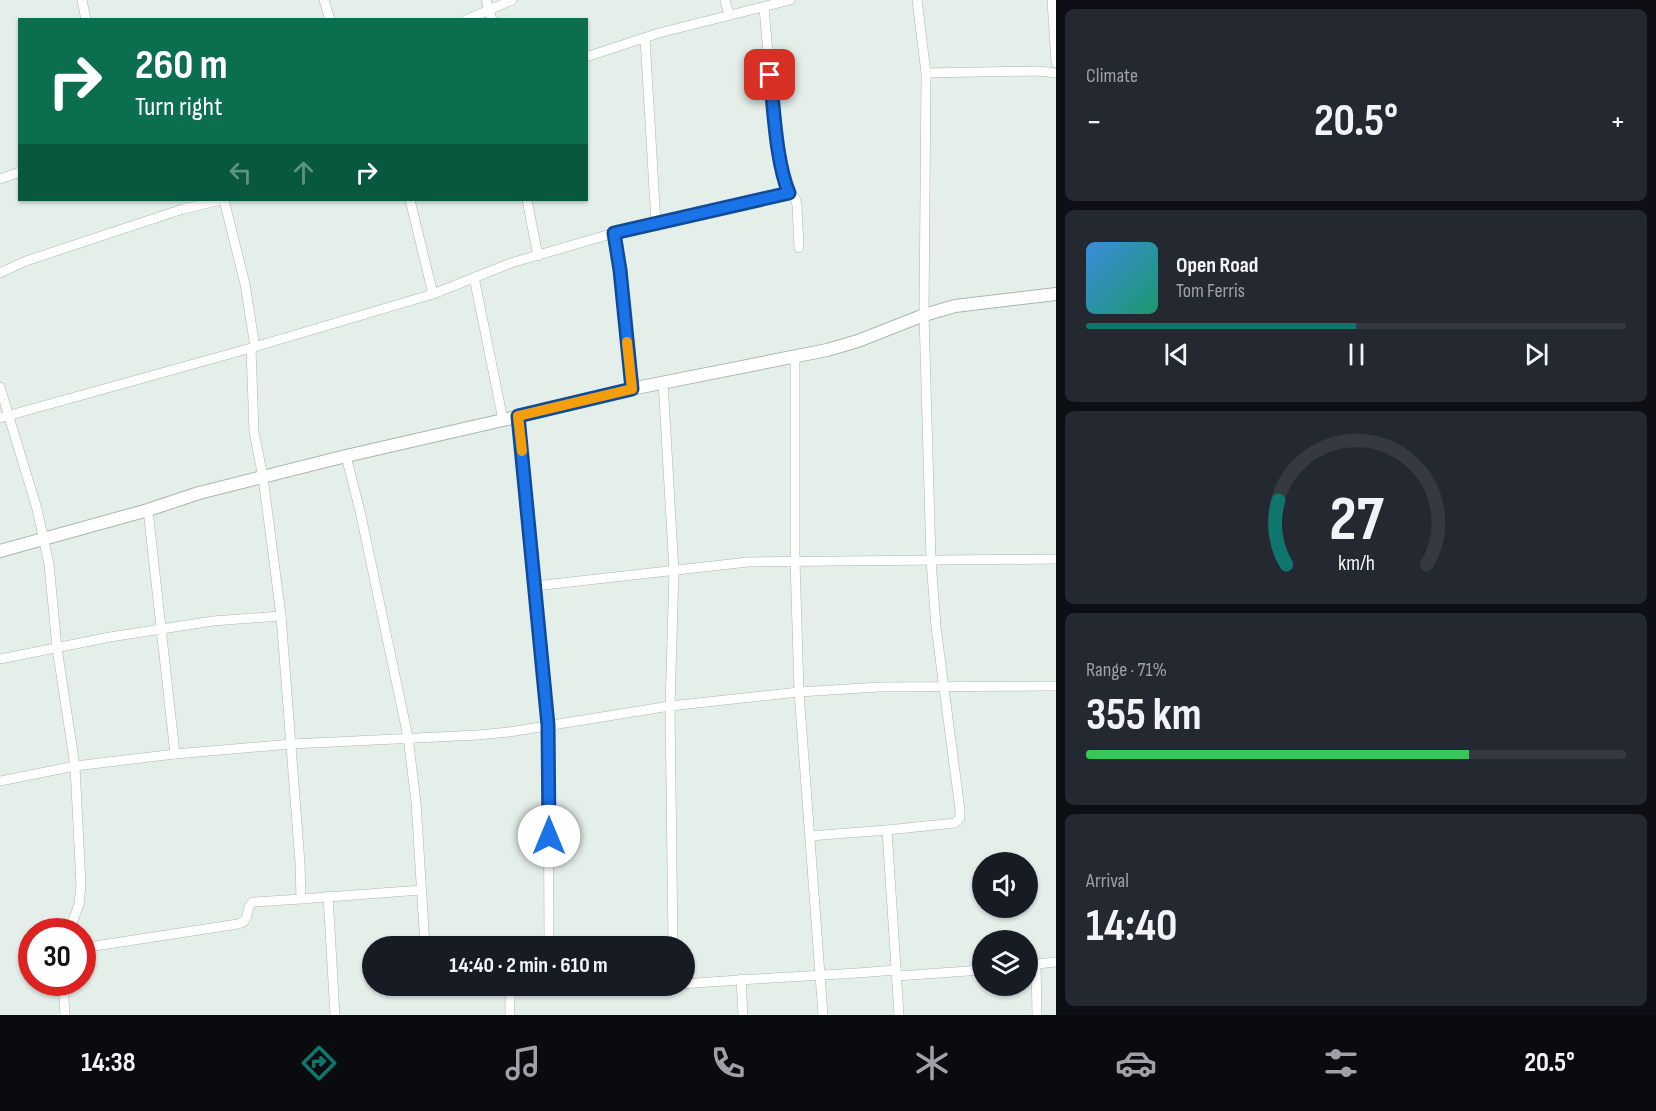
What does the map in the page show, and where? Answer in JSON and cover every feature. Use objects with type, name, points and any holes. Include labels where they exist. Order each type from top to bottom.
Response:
[{"type":"street","points":[[82,0],[86,18]]},
{"type":"street","points":[[324,0],[329,18]]},
{"type":"street","points":[[486,0],[491,15]]},
{"type":"street","points":[[476,18],[491,15],[512,0]]},
{"type":"street","points":[[725,0],[729,15]]},
{"type":"street","points":[[588,56],[645,38],[790,0]]},
{"type":"street","points":[[810,836],[955,823],[960,818],[936,627],[931,560],[924,315],[926,73],[917,0]]},
{"type":"street","points":[[1052,0],[1056,63]]},
{"type":"street","points":[[764,8],[781,162],[786,185],[797,205],[799,248]]},
{"type":"street","points":[[645,38],[656,223]]},
{"type":"street","points":[[926,73],[1039,71],[1056,73]]},
{"type":"street","points":[[0,179],[18,173]]},
{"type":"street","points":[[5,417],[433,294],[512,263],[614,233],[789,193]]},
{"type":"street","points":[[0,273],[26,261],[183,208],[218,201]]},
{"type":"street","points":[[223,201],[244,285],[253,347],[254,432],[263,477],[281,616],[302,898]]},
{"type":"street","points":[[410,201],[433,294]]},
{"type":"street","points":[[527,201],[538,256]]},
{"type":"street","points":[[614,233],[632,389]]},
{"type":"street","points":[[474,278],[503,420]]},
{"type":"street","points":[[0,551],[148,510],[199,493],[346,456],[663,382],[827,350],[955,306],[1056,294]]},
{"type":"street","points":[[795,357],[795,561],[799,692],[823,1015]]},
{"type":"street","points":[[663,382],[674,571],[670,706],[673,936]]},
{"type":"street","points":[[0,387],[5,417],[37,509],[49,564],[57,648],[75,766],[81,885],[79,904],[74,918]]},
{"type":"street","points":[[518,416],[548,725],[549,936]]},
{"type":"street","points":[[346,456],[363,521],[408,737],[416,802],[424,936]]},
{"type":"street","points":[[148,510],[175,754]]},
{"type":"street","points":[[535,586],[748,562],[1056,559]]},
{"type":"street","points":[[0,659],[213,621],[281,616]]},
{"type":"street","points":[[0,782],[75,766],[175,754],[292,744],[509,732],[670,706],[799,692],[879,687],[1056,686]]},
{"type":"street","points":[[887,830],[899,1015]]},
{"type":"street","points":[[96,946],[244,923],[249,906],[253,902],[421,891]]},
{"type":"street","points":[[328,896],[335,1015]]},
{"type":"street","points":[[1038,964],[1056,962]]},
{"type":"street","points":[[695,983],[741,979],[972,970]]},
{"type":"street","points":[[741,979],[742,1015]]},
{"type":"street","points":[[64,996],[65,1015]]},
{"type":"street","points":[[510,996],[510,1015]]},
{"type":"street","points":[[1035,996],[1037,1015]]},
{"type":"slow traffic","points":[[522,451],[518,416],[632,389],[627,342]]},
{"type":"route","points":[[549,836],[548,725],[518,416],[632,389],[614,233],[789,193],[781,162],[770,75]]}]
